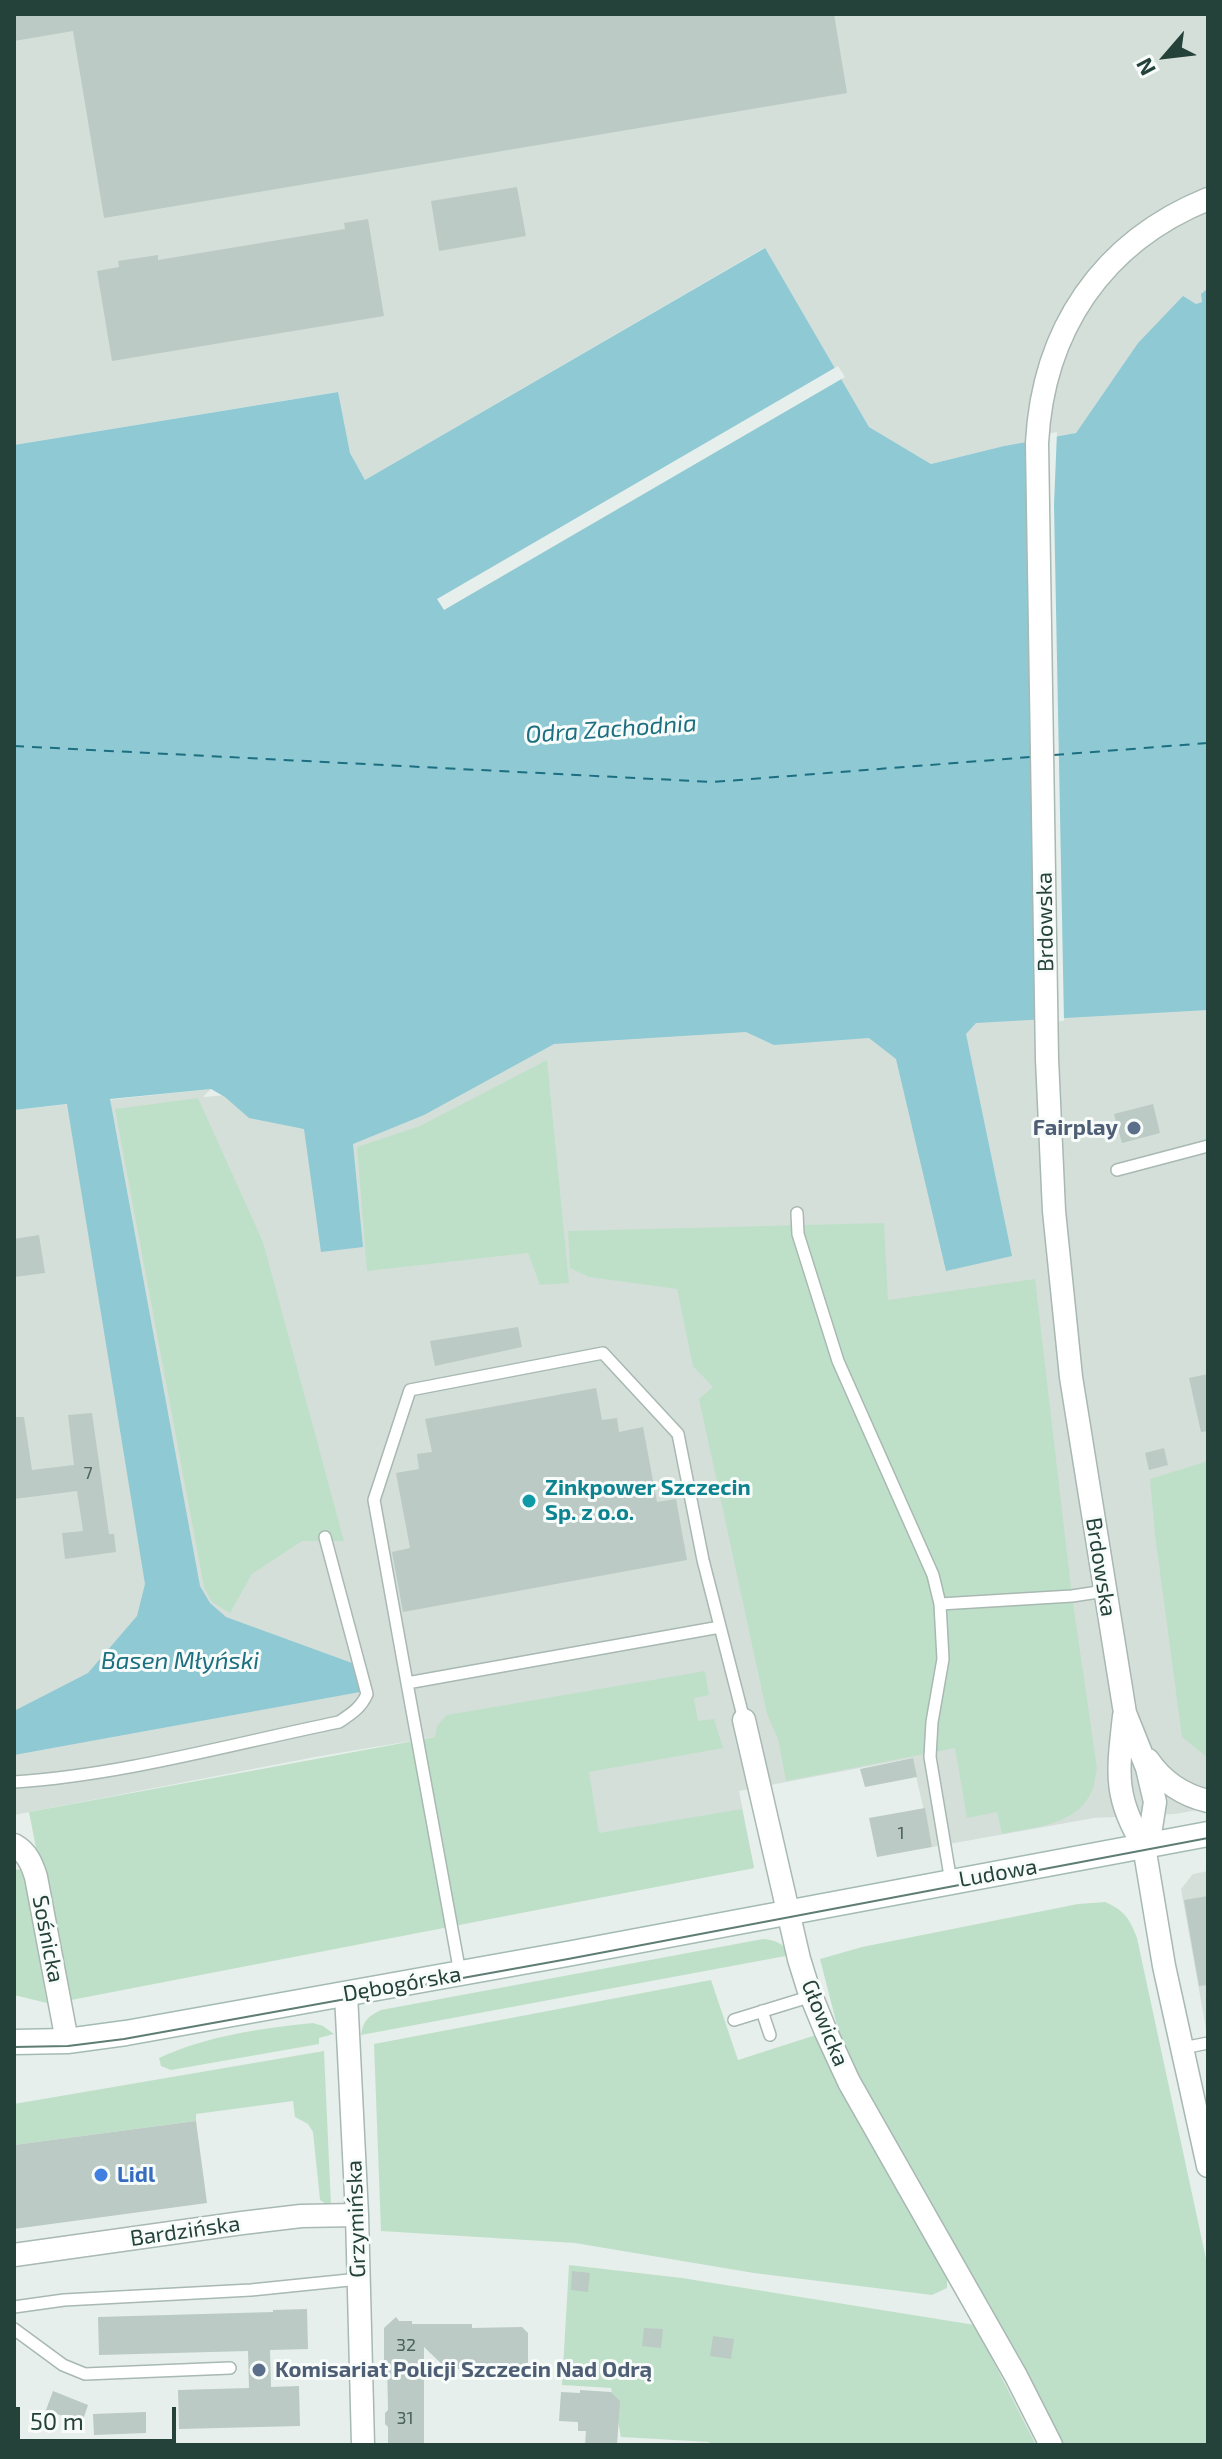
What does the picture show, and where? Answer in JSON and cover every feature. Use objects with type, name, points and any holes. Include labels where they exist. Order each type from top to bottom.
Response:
[{"type":"street","name":"Brdowska","points":[[1144,1846],[1151,1828],[1155,1802],[1151,1781],[1125,1713],[1071,1377],[1052,1182],[1047,1059],[1038,432],[1053,357],[1068,321],[1086,293],[1106,268],[1138,238],[1175,214],[1208,199]]},
{"type":"street","name":"Brdowska","points":[[1125,1713],[1119,1774],[1122,1800],[1144,1846]]},
{"type":"street","name":"Głowicka","points":[[744,1720],[788,1913],[812,1996],[849,2082],[1016,2376],[1051,2445]]},
{"type":"street","name":"Brdowska","points":[[1137,1742],[1150,1764],[1170,1784],[1184,1793],[1208,1801]]},
{"type":"street","name":"Ludowa","points":[[788,1913],[1208,1834]]},
{"type":"street","name":"Sośnicka","points":[[14,1845],[29,1859],[36,1877],[67,2041]]},
{"type":"street","points":[[1144,1846],[1164,1966],[1208,2166]]},
{"type":"street","name":"Dębogórska","points":[[14,2042],[67,2041],[135,2032],[788,1913]]},
{"type":"street","name":"Grzymińska","points":[[346,1994],[357,2215],[363,2445]]},
{"type":"street","points":[[14,2052],[67,2041]]},
{"type":"street","name":"Bardzińska","points":[[14,2255],[301,2216],[357,2215]]},
{"type":"lane","points":[[1117,1170],[1208,1146]]},
{"type":"lane","points":[[797,1213],[798,1234],[838,1361],[933,1575],[940,1604],[943,1659],[932,1722],[930,1757],[951,1882]]},
{"type":"lane","name":"Głowicka","points":[[407,1683],[374,1500],[410,1390],[603,1353],[678,1434],[703,1560],[744,1720]]},
{"type":"lane","points":[[14,1782],[64,1779],[150,1762],[339,1722],[352,1714],[364,1703],[367,1694],[325,1537]]},
{"type":"lane","points":[[940,1604],[1105,1591]]},
{"type":"lane","points":[[460,1974],[407,1683],[720,1627]]},
{"type":"lane","points":[[734,2020],[812,1996]]},
{"type":"lane","points":[[762,2011],[770,2035]]},
{"type":"lane","points":[[1183,2048],[1208,2043]]},
{"type":"lane","points":[[230,2368],[85,2374],[63,2365],[19,2332],[16,2319],[20,2306],[64,2300],[251,2290],[359,2279]]},
{"type":"shaded area","points":[[14,14],[1208,14],[1208,288],[1201,294],[1202,302],[1196,304],[1183,297],[1138,343],[1076,433],[931,464],[869,427],[764,248],[365,480],[350,453],[337,392],[14,445]]},
{"type":"shaded area","points":[[1208,969],[1208,1808],[1175,1814],[1094,1818],[932,1847],[912,1758],[739,1791],[754,1868],[472,1922],[435,1737],[14,1815],[14,1110],[211,1089],[203,1097],[254,1093],[549,1026]]},
{"type":"shaded area","points":[[1208,1871],[1208,2040],[1181,1889],[1193,1874]]},
{"type":"green space","points":[[547,1060],[569,1283],[540,1285],[528,1253],[367,1271],[357,1147],[420,1126]]},
{"type":"green space","points":[[198,1098],[263,1242],[344,1541],[302,1541],[252,1574],[230,1613],[212,1602],[204,1587],[115,1109]]},
{"type":"green space","points":[[884,1223],[888,1300],[1035,1279],[1072,1596],[1097,1768],[1092,1790],[1084,1804],[1064,1819],[1040,1827],[1002,1834],[997,1812],[967,1818],[955,1748],[786,1781],[778,1739],[767,1714],[699,1399],[713,1387],[693,1366],[677,1289],[589,1277],[570,1268],[568,1231]]},
{"type":"green space","points":[[1208,1461],[1208,1758],[1182,1737],[1150,1479]]},
{"type":"green space","points":[[705,1671],[709,1695],[694,1698],[698,1721],[714,1719],[723,1748],[589,1772],[599,1833],[742,1809],[754,1868],[66,2001],[29,1812],[435,1737],[437,1726],[447,1715]]},
{"type":"green space","points":[[24,1869],[47,2003],[14,1995],[14,1870]]},
{"type":"green space","points":[[1105,1902],[1126,1916],[1137,1938],[1208,2268],[1208,2445],[1062,2445],[1025,2367],[893,2144],[842,2045],[820,1959],[862,1947],[1078,1904]]},
{"type":"green space","points":[[763,1939],[779,1943],[791,1955],[361,2035],[367,2020],[381,2010]]},
{"type":"green space","points":[[711,1980],[738,2060],[816,2035],[855,2113],[947,2275],[947,2288],[932,2295],[754,2273],[575,2243],[381,2231],[374,2044]]},
{"type":"green space","points":[[313,2023],[334,2034],[319,2038],[319,2044],[171,2070],[161,2066],[159,2058],[196,2044],[254,2030]]},
{"type":"green space","points":[[324,2051],[331,2205],[320,2200],[313,2132],[308,2124],[295,2117],[293,2101],[196,2114],[196,2121],[14,2145],[14,2104]]},
{"type":"green space","points":[[569,2265],[682,2278],[975,2325],[1036,2445],[711,2445],[709,2442],[621,2437],[611,2388],[562,2385]]},
{"type":"water","points":[[765,248],[869,427],[931,464],[1076,433],[1138,343],[1183,296],[1196,304],[1202,302],[1201,294],[1208,288],[1208,1010],[976,1023],[966,1034],[1012,1256],[946,1271],[896,1059],[869,1038],[774,1045],[746,1032],[554,1044],[424,1115],[353,1144],[363,1247],[321,1252],[304,1129],[249,1118],[211,1089],[110,1099],[200,1586],[210,1603],[226,1617],[352,1663],[360,1692],[14,1755],[14,1711],[88,1673],[137,1616],[145,1584],[67,1104],[14,1110],[14,445],[338,392],[350,453],[365,480]]},
{"type":"pier","points":[[838,366],[845,377],[444,610],[437,599]]},
{"type":"pier","points":[[1057,432],[1054,505],[1064,1021],[1035,1023],[1025,438]]},
{"type":"building","points":[[14,14],[834,14],[847,93],[104,218],[73,31],[14,41]]},
{"type":"building","points":[[517,187],[526,236],[439,251],[431,201]]},
{"type":"building","points":[[368,219],[384,316],[112,361],[97,271],[119,267],[118,261],[158,255],[158,260],[345,229],[344,223]]},
{"type":"building","points":[[1153,1104],[1160,1133],[1122,1143],[1114,1114]]},
{"type":"building","points":[[39,1235],[45,1273],[14,1277],[14,1239]]},
{"type":"building","points":[[518,1327],[522,1347],[435,1366],[430,1341]]},
{"type":"building","points":[[1208,1374],[1208,1431],[1201,1432],[1189,1378]]},
{"type":"building","name":"Zinkpower Szczecin Sp. z o.o.","points":[[596,1388],[602,1420],[617,1418],[619,1432],[643,1427],[657,1502],[676,1499],[687,1560],[403,1612],[392,1552],[410,1548],[396,1473],[419,1469],[417,1454],[432,1452],[425,1419]]},
{"type":"building","points":[[92,1413],[109,1534],[114,1534],[116,1552],[65,1559],[62,1533],[83,1531],[77,1491],[14,1499],[14,1417],[24,1417],[32,1470],[74,1465],[68,1415]]},
{"type":"building","points":[[1164,1448],[1168,1465],[1149,1470],[1145,1453]]},
{"type":"building","points":[[913,1758],[917,1777],[865,1787],[860,1769]]},
{"type":"building","points":[[925,1808],[932,1847],[877,1857],[869,1818]]},
{"type":"building","points":[[1208,1896],[1208,1985],[1199,1986],[1184,1900]]},
{"type":"building","name":"Lidl","points":[[196,2121],[207,2203],[14,2229],[14,2145]]},
{"type":"building","points":[[572,2271],[590,2273],[588,2292],[571,2290]]},
{"type":"building","name":"Komisariat Policji Szczecin Nad Odrą","points":[[307,2309],[308,2349],[270,2350],[271,2387],[299,2386],[300,2426],[179,2429],[178,2390],[249,2388],[248,2351],[99,2355],[98,2317]]},
{"type":"building","points":[[396,2317],[399,2321],[412,2321],[412,2324],[522,2327],[528,2333],[528,2366],[521,2373],[499,2373],[492,2378],[486,2373],[479,2373],[479,2369],[453,2369],[450,2372],[424,2347],[424,2445],[388,2445],[384,2328]]},
{"type":"building","points":[[644,2328],[663,2329],[661,2348],[642,2346]]},
{"type":"building","points":[[713,2336],[734,2339],[731,2359],[710,2356]]},
{"type":"building","points":[[580,2390],[611,2392],[620,2401],[617,2445],[585,2445],[586,2431],[578,2431],[578,2422],[559,2421],[561,2392],[580,2393]]},
{"type":"building","points":[[53,2391],[88,2405],[82,2423],[46,2410]]},
{"type":"building","points":[[146,2412],[146,2433],[94,2435],[93,2414]]},
{"type":"ferry route","points":[[1054,755],[1208,743]]},
{"type":"ferry route","points":[[14,746],[713,782],[1031,757]]},
{"type":"tram line","points":[[14,2047],[68,2046],[124,2039],[1208,1838]]},
{"type":"place","name":"Fairplay","points":[[1134,1128]]},
{"type":"place","name":"Zinkpower Szczecin Sp. z o.o.","points":[[529,1501]]},
{"type":"place","name":"Lidl","points":[[101,2175]]},
{"type":"place","name":"Komisariat Policji Szczecin Nad Odrą","points":[[259,2370]]},
{"type":"water label","name":"Odra Zachodnia","points":[[611,729]]},
{"type":"water label","name":"Basen Młyński","points":[[180,1661]]}]
